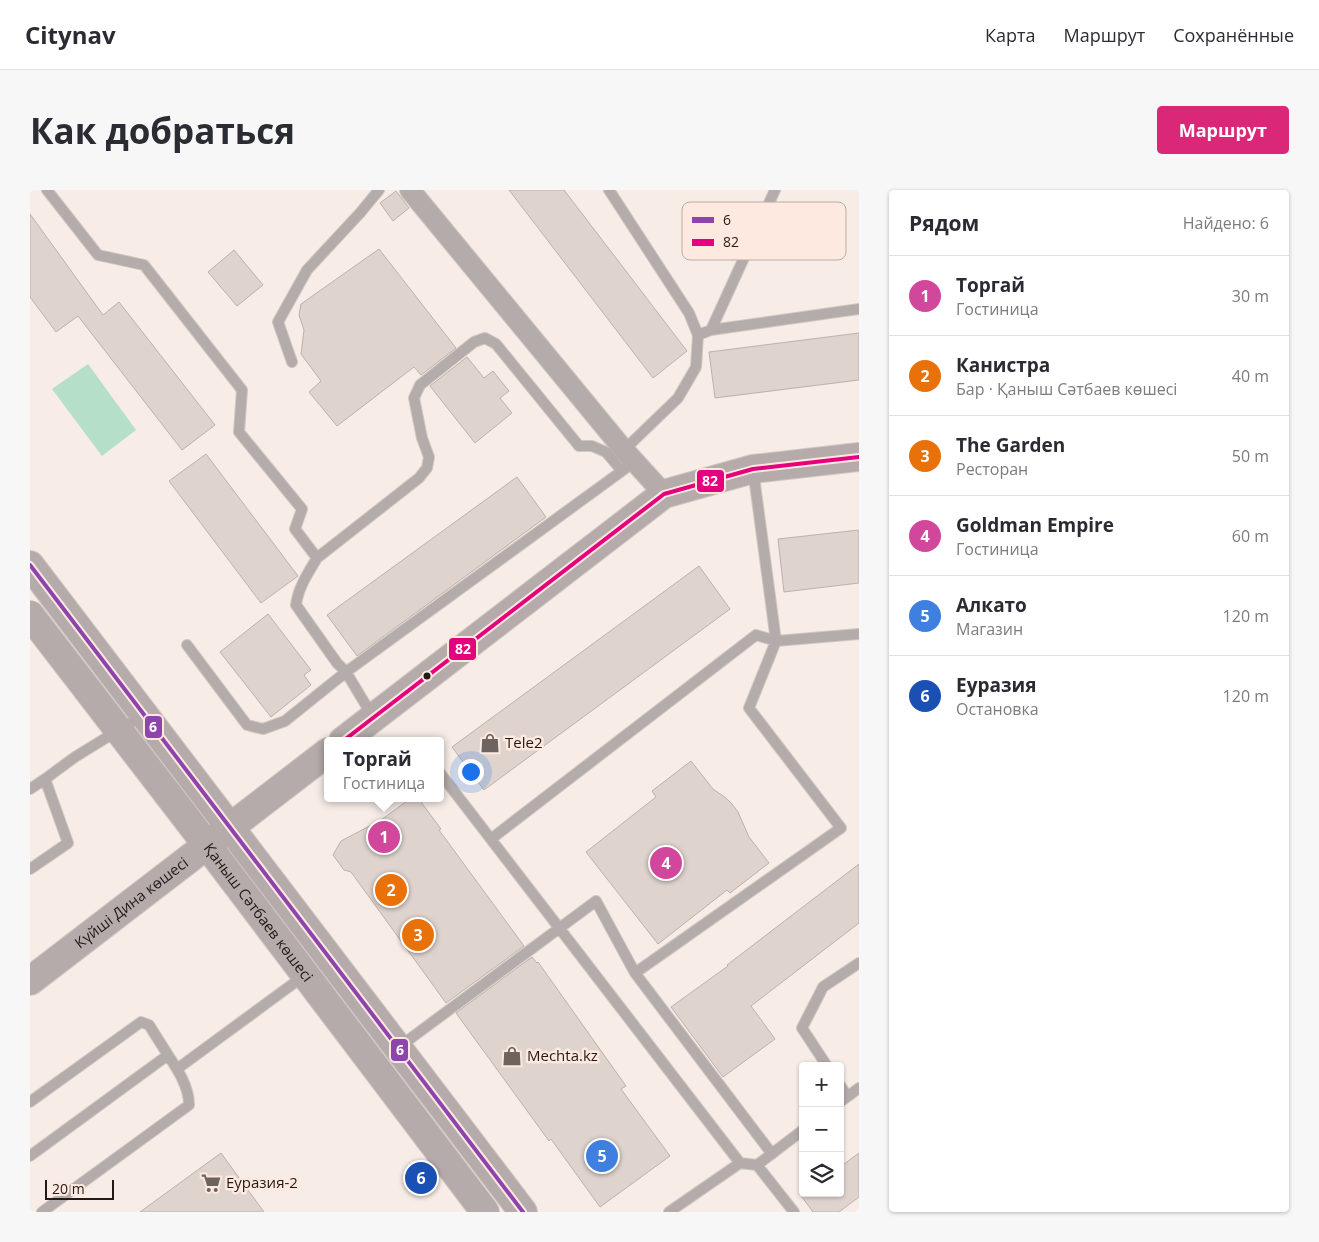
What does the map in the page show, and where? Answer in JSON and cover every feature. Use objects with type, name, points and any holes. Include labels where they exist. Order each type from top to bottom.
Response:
[{"type":"main road","points":[[348,737],[664,494],[753,469],[859,457]]},
{"type":"main road","name":"Қаныш Сәтбаев көшесі","points":[[30,565],[523,1212]]},
{"type":"main road","name":"Қаныш Сәтбаев көшесі","points":[[30,614],[485,1212]]},
{"type":"main road","name":"Күйші Дина көшесі","points":[[30,981],[324,755]]},
{"type":"street","points":[[410,190],[627,461],[664,494]]},
{"type":"lane","points":[[47,190],[98,255],[144,265],[242,390],[238,432],[302,508],[295,529],[317,558]]},
{"type":"lane","points":[[292,362],[278,322],[307,270],[379,190]]},
{"type":"lane","points":[[187,646],[247,725],[263,729],[285,721],[346,672],[627,461],[678,398],[696,367],[698,335],[689,313],[609,190]]},
{"type":"lane","points":[[770,202],[775,190]]},
{"type":"lane","points":[[711,330],[743,260]]},
{"type":"lane","points":[[698,335],[711,330],[859,309]]},
{"type":"lane","points":[[373,717],[346,672],[336,663],[296,605],[297,596],[317,558],[419,478],[427,468],[429,457],[422,438],[414,398],[420,385],[474,342],[485,338],[496,344],[579,446],[592,446],[627,461]]},
{"type":"lane","points":[[635,973],[841,828],[749,708],[776,640],[753,469]]},
{"type":"lane","points":[[491,839],[756,635],[776,640],[859,634]]},
{"type":"lane","points":[[30,789],[75,757],[144,714]]},
{"type":"lane","points":[[444,778],[740,1163]]},
{"type":"lane","points":[[30,868],[68,843],[45,779]]},
{"type":"lane","points":[[398,1048],[596,901],[635,973],[772,1154]]},
{"type":"lane","points":[[824,1062],[802,1028],[823,987],[859,963]]},
{"type":"lane","points":[[177,1069],[305,974]]},
{"type":"lane","points":[[30,1102],[141,1022],[149,1025],[177,1069],[189,1096],[189,1105],[42,1212]]},
{"type":"lane","points":[[30,1156],[168,1055]]},
{"type":"lane","points":[[844,1099],[859,1088]]},
{"type":"lane","points":[[669,1212],[740,1163],[757,1165],[799,1133]]},
{"type":"lane","points":[[757,1165],[794,1212]]},
{"type":"green space","points":[[88,364],[136,430],[102,456],[52,389]]},
{"type":"building","points":[[509,190],[564,190],[687,351],[653,378]]},
{"type":"building","points":[[396,191],[409,208],[393,221],[380,203]]},
{"type":"building","points":[[30,214],[103,315],[119,302],[215,425],[182,450],[78,316],[56,332],[30,297]]},
{"type":"building","points":[[379,249],[456,348],[421,375],[414,367],[337,426],[309,392],[321,381],[301,354],[304,330],[299,315],[301,304]]},
{"type":"building","points":[[234,250],[263,285],[237,306],[208,272]]},
{"type":"building","points":[[859,333],[859,380],[715,398],[709,352]]},
{"type":"building","points":[[467,357],[484,378],[493,371],[509,391],[500,398],[512,413],[475,443],[430,386]]},
{"type":"building","points":[[206,454],[298,576],[261,603],[169,481]]},
{"type":"building","points":[[517,477],[546,517],[357,656],[327,615]]},
{"type":"building","points":[[859,530],[859,583],[784,592],[778,539]]},
{"type":"building","points":[[699,566],[730,609],[484,790],[452,747]]},
{"type":"building","points":[[268,614],[311,670],[304,675],[311,685],[271,717],[220,652]]},
{"type":"building","points":[[691,761],[713,789],[732,804],[738,812],[749,837],[769,863],[730,893],[727,890],[658,944],[586,852],[656,797],[652,791]]},
{"type":"building","points":[[406,802],[421,802],[441,829],[439,830],[524,946],[446,1003],[351,872],[344,870],[333,855],[341,841],[381,820]]},
{"type":"building","points":[[859,864],[859,923],[751,1006],[775,1039],[723,1077],[671,1007],[728,966]]},
{"type":"building","points":[[532,957],[538,962],[626,1086],[621,1089],[670,1156],[600,1207],[551,1139],[549,1141],[456,1013]]},
{"type":"building","name":"Еуразия-2","points":[[221,1153],[264,1212],[140,1212]]},
{"type":"building","points":[[859,1153],[859,1197],[839,1212],[813,1212],[802,1197],[844,1197],[844,1164]]},
{"type":"transit line","name":"82","points":[[348,737],[664,494],[753,469],[859,457]]},
{"type":"transit line","name":"6","points":[[30,565],[523,1212]]},
{"type":"place","name":"Tele2","points":[[490,743]]},
{"type":"place","name":"Торгай","points":[[384,837]]},
{"type":"place","name":"Goldman Empire","points":[[666,863]]},
{"type":"place","name":"Канистра","points":[[391,890]]},
{"type":"place","name":"The Garden","points":[[418,935]]},
{"type":"place","name":"Mechta.kz","points":[[512,1056]]},
{"type":"place","name":"Алкато","points":[[602,1156]]},
{"type":"place","name":"Еуразия","points":[[421,1178]]},
{"type":"place","name":"Еуразия-2","points":[[211,1183]]}]
